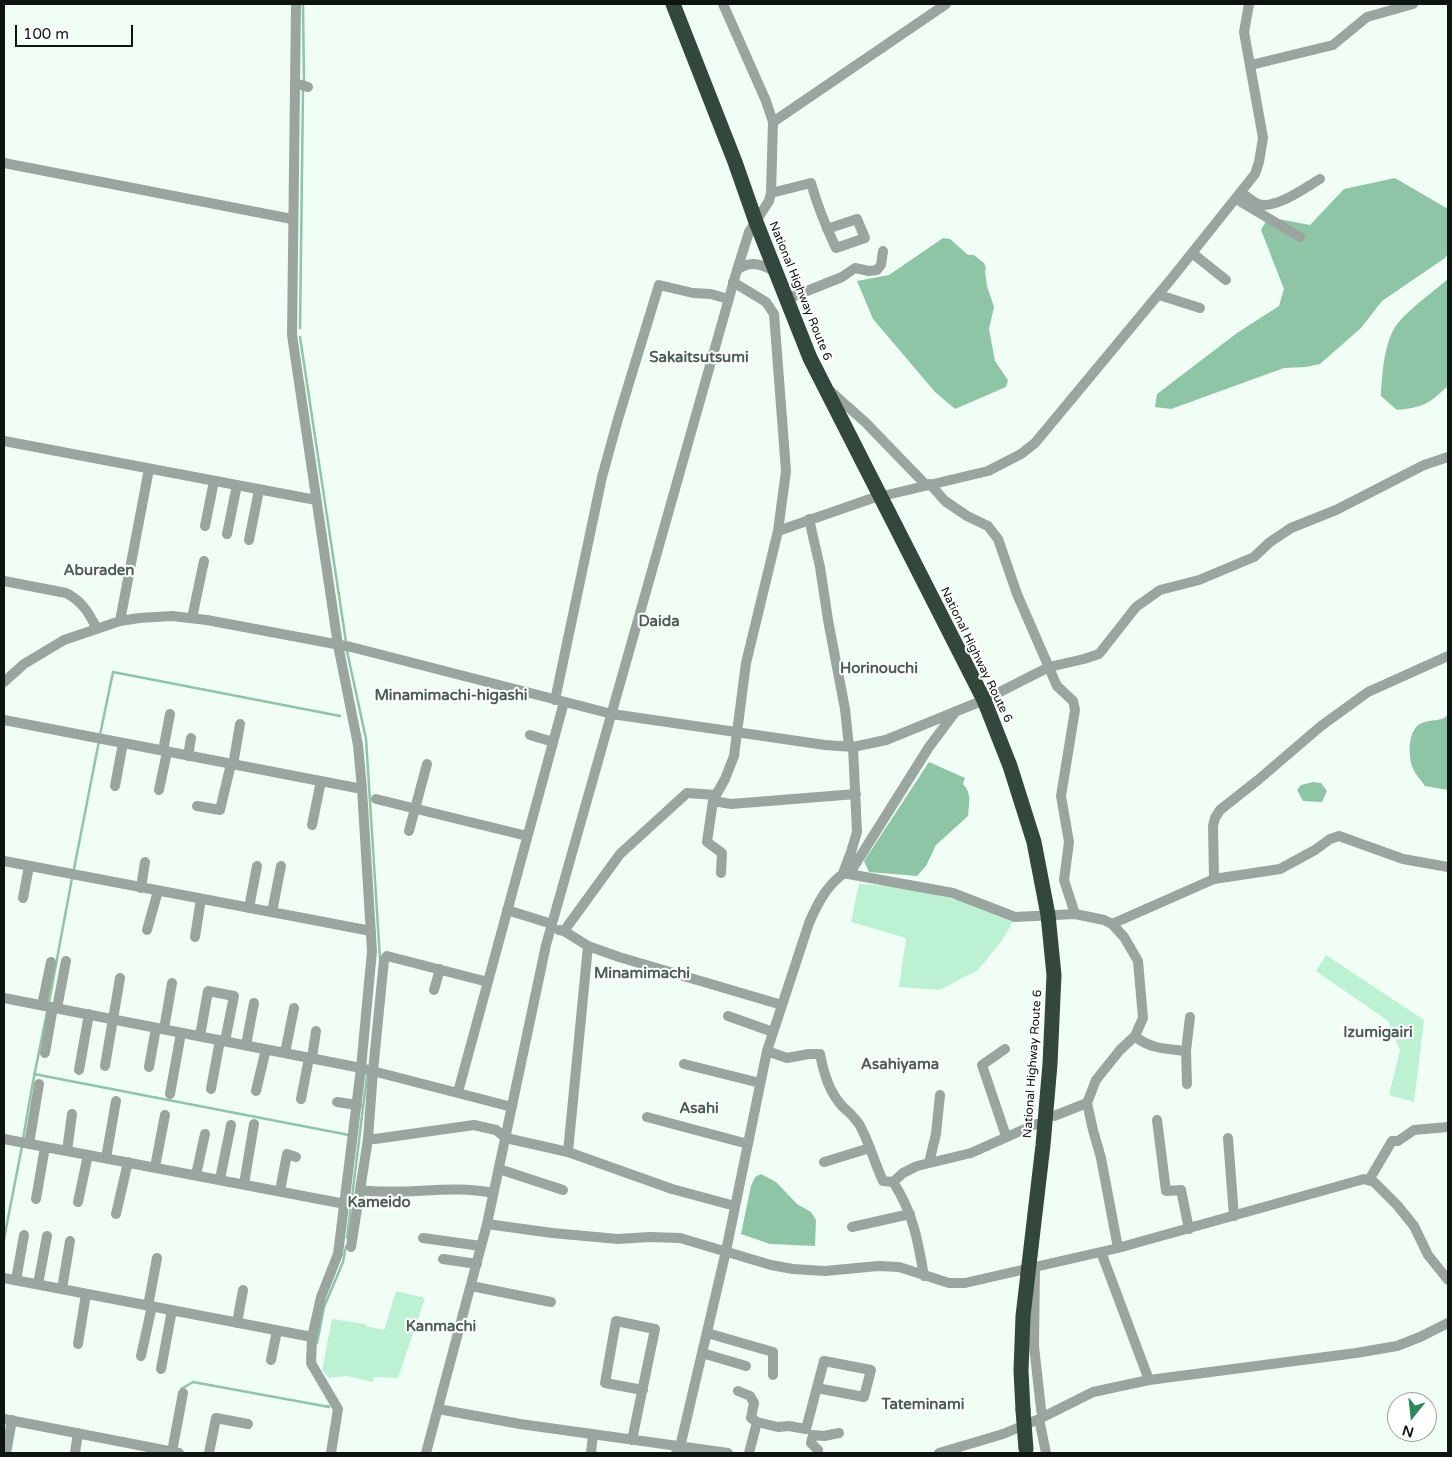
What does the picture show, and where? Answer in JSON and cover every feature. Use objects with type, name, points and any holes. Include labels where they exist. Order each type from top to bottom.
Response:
[{"type":"highway","name":"National Highway Route 6","points":[[673,4],[810,358],[984,700],[1010,766],[1034,842],[1048,915],[1054,976],[1050,1064],[1043,1144],[1031,1269],[1023,1316],[1021,1371],[1026,1451]]},
{"type":"street","points":[[296,4],[292,335],[338,646],[358,744],[372,951],[357,1105],[338,1254],[321,1297],[312,1337],[312,1363],[338,1409],[331,1453]]},
{"type":"street","points":[[426,1453],[482,1246],[552,926],[733,282],[749,232],[769,201],[771,193],[773,122],[766,100],[723,4]]},
{"type":"street","points":[[773,122],[937,7],[946,4]]},
{"type":"street","points":[[778,530],[881,496],[988,471],[1021,454],[1035,443],[1159,295],[1255,174],[1261,155],[1263,138],[1244,32],[1249,4]]},
{"type":"street","points":[[1251,65],[1333,45],[1367,17],[1413,4]]},
{"type":"street","points":[[295,83],[308,87]]},
{"type":"street","points":[[4,162],[292,219]]},
{"type":"street","points":[[1239,196],[1258,204],[1267,205],[1278,202],[1320,179]]},
{"type":"street","points":[[771,193],[811,183],[819,212],[827,229]]},
{"type":"street","points":[[1239,196],[1300,237]]},
{"type":"street","points":[[787,299],[842,277],[855,268],[869,271],[877,270],[881,265],[883,251]]},
{"type":"street","points":[[1192,253],[1226,280]]},
{"type":"street","points":[[737,270],[751,263],[762,264],[776,272]]},
{"type":"street","points":[[721,872],[722,853],[707,842],[715,798],[734,756],[746,663],[778,530],[786,470],[774,314],[766,302],[733,282]]},
{"type":"street","points":[[458,1092],[553,742],[559,701],[602,477],[659,285],[694,293],[711,294],[728,300]]},
{"type":"street","points":[[1159,295],[1200,308]]},
{"type":"street","points":[[824,386],[865,422],[945,501],[967,516],[988,526],[998,539],[1017,594],[1057,686],[1073,701],[1075,710],[1061,796],[1069,842],[1064,880],[1075,914]]},
{"type":"street","points":[[4,441],[316,500]]},
{"type":"street","points":[[4,682],[24,664],[64,640],[120,621],[172,616],[207,620],[351,648],[612,714],[825,745],[851,747],[886,740],[910,732],[957,710],[984,700],[1049,667],[1099,654],[1136,607],[1160,590],[1199,580],[1254,557],[1270,542],[1291,528],[1336,510],[1424,465],[1448,457]]},
{"type":"street","points":[[120,621],[149,469]]},
{"type":"street","points":[[205,526],[214,481]]},
{"type":"street","points":[[227,534],[236,485]]},
{"type":"street","points":[[249,540],[259,490]]},
{"type":"street","points":[[809,519],[820,567],[845,709],[856,794],[857,832],[852,852],[843,873]]},
{"type":"street","points":[[192,618],[204,561]]},
{"type":"street","points":[[4,581],[66,593],[74,597],[82,603],[97,629]]},
{"type":"street","points":[[1214,878],[1213,826],[1220,810],[1321,726],[1368,692],[1448,656]]},
{"type":"street","points":[[678,1450],[726,1251],[767,1052],[809,923],[818,902],[829,887],[843,873],[853,868],[929,747],[957,710]]},
{"type":"street","points":[[159,790],[170,714]]},
{"type":"street","points":[[4,720],[362,789]]},
{"type":"street","points":[[197,806],[220,810],[240,724]]},
{"type":"street","points":[[530,735],[553,742]]},
{"type":"street","points":[[188,756],[191,738]]},
{"type":"street","points":[[115,786],[123,744]]},
{"type":"street","points":[[409,831],[427,764]]},
{"type":"street","points":[[312,825],[321,782]]},
{"type":"street","points":[[564,931],[620,854],[688,793],[715,798],[731,804],[752,804],[776,800],[856,794]]},
{"type":"street","points":[[376,799],[527,836]]},
{"type":"street","points":[[1112,924],[1214,878],[1280,869],[1315,850],[1330,839],[1339,836],[1403,858],[1448,868]]},
{"type":"street","points":[[4,861],[371,931]]},
{"type":"street","points":[[141,888],[145,862]]},
{"type":"street","points":[[23,898],[29,866]]},
{"type":"street","points":[[250,908],[257,866]]},
{"type":"street","points":[[272,912],[281,866]]},
{"type":"street","points":[[843,873],[953,893],[1014,916],[1075,914],[1112,924],[1128,942],[1138,961],[1143,1018],[1135,1036],[1120,1050],[1096,1080],[1087,1103],[1092,1130],[1101,1158],[1118,1248]]},
{"type":"street","points":[[147,930],[158,891]]},
{"type":"street","points":[[195,937],[201,899]]},
{"type":"street","points":[[508,910],[564,931],[588,946],[619,957],[782,1005]]},
{"type":"street","points":[[568,1152],[588,946]]},
{"type":"street","points":[[351,1247],[368,1139],[373,1071],[384,960],[386,956],[488,982]]},
{"type":"street","points":[[45,1053],[66,961]]},
{"type":"street","points":[[42,1005],[51,962]]},
{"type":"street","points":[[434,990],[440,969]]},
{"type":"street","points":[[105,1066],[120,978]]},
{"type":"street","points":[[149,1067],[172,983]]},
{"type":"street","points":[[200,1036],[208,991],[234,996],[211,1089]]},
{"type":"street","points":[[4,998],[361,1068],[512,1107]]},
{"type":"street","points":[[246,1045],[254,1003]]},
{"type":"street","points":[[285,1053],[294,1008]]},
{"type":"street","points":[[79,1070],[89,1014]]},
{"type":"street","points":[[728,1016],[773,1032]]},
{"type":"street","points":[[1187,1084],[1186,1051],[1190,1017]]},
{"type":"street","points":[[301,1099],[316,1031]]},
{"type":"street","points":[[170,1094],[181,1033]]},
{"type":"street","points":[[1135,1036],[1143,1043],[1152,1046],[1186,1051]]},
{"type":"street","points":[[256,1091],[266,1049]]},
{"type":"street","points":[[1005,1049],[982,1065],[1006,1136]]},
{"type":"street","points":[[767,1052],[787,1058],[820,1054],[828,1084],[835,1096],[859,1124],[882,1181],[893,1182],[903,1173],[929,1163],[971,1153],[1036,1124]]},
{"type":"street","points":[[684,1064],[760,1083]]},
{"type":"street","points":[[29,1144],[39,1084]]},
{"type":"street","points":[[929,1163],[936,1134],[940,1095]]},
{"type":"street","points":[[106,1158],[116,1101]]},
{"type":"street","points":[[337,1102],[357,1105]]},
{"type":"street","points":[[1054,1116],[1087,1103]]},
{"type":"street","points":[[66,1151],[72,1114]]},
{"type":"street","points":[[156,1168],[165,1115]]},
{"type":"street","points":[[647,1117],[748,1144]]},
{"type":"street","points":[[1158,1120],[1166,1191],[1181,1190],[1189,1229]]},
{"type":"street","points":[[244,1184],[254,1124]]},
{"type":"street","points":[[220,1179],[231,1125]]},
{"type":"street","points":[[368,1139],[375,1140],[474,1125],[496,1130],[506,1138],[568,1152],[672,1189],[735,1206]]},
{"type":"street","points":[[1369,1180],[1392,1141],[1398,1141],[1414,1130],[1448,1127]]},
{"type":"street","points":[[196,1175],[205,1134]]},
{"type":"street","points":[[1228,1138],[1234,1216]]},
{"type":"street","points":[[4,1139],[345,1204]]},
{"type":"street","points":[[36,1199],[45,1147]]},
{"type":"street","points":[[824,1162],[870,1148]]},
{"type":"street","points":[[280,1191],[287,1154],[296,1157]]},
{"type":"street","points":[[78,1202],[88,1155]]},
{"type":"street","points":[[116,1214],[128,1162]]},
{"type":"street","points":[[499,1169],[563,1190]]},
{"type":"street","points":[[487,1224],[552,1233],[618,1239],[680,1238],[771,1266],[825,1271],[878,1266],[899,1267],[949,1283],[965,1283],[1118,1248],[1364,1179],[1374,1182],[1397,1205],[1414,1226],[1428,1255],[1448,1280]]},
{"type":"street","points":[[893,1182],[903,1198],[917,1233],[924,1276]]},
{"type":"street","points":[[360,1190],[396,1192],[442,1189],[479,1190],[493,1193]]},
{"type":"street","points":[[852,1226],[910,1214]]},
{"type":"street","points":[[16,1280],[24,1235]]},
{"type":"street","points":[[38,1284],[47,1236]]},
{"type":"street","points":[[423,1238],[482,1246]]},
{"type":"street","points":[[62,1289],[70,1241]]},
{"type":"street","points":[[1101,1252],[1149,1380]]},
{"type":"street","points":[[141,1356],[157,1258]]},
{"type":"street","points":[[443,1259],[477,1264]]},
{"type":"street","points":[[1031,1269],[1034,1346],[1046,1453]]},
{"type":"street","points":[[4,1278],[312,1337]]},
{"type":"street","points":[[471,1286],[551,1302]]},
{"type":"street","points":[[237,1323],[243,1290]]},
{"type":"street","points":[[78,1344],[86,1294]]},
{"type":"street","points":[[160,1369],[172,1310]]},
{"type":"street","points":[[632,1440],[655,1329],[616,1321],[605,1382],[642,1390]]},
{"type":"street","points":[[939,1453],[1004,1434],[1093,1392],[1149,1380],[1397,1346],[1448,1324]]},
{"type":"street","points":[[271,1360],[277,1330]]},
{"type":"street","points":[[707,1333],[773,1352],[773,1375]]},
{"type":"street","points":[[702,1353],[746,1366]]},
{"type":"street","points":[[738,1391],[750,1396],[754,1403],[751,1418],[757,1422],[778,1427],[790,1426],[806,1429],[824,1361],[872,1370],[864,1397],[817,1388]]},
{"type":"street","points":[[6,1453],[8,1420],[120,1442],[143,1450],[171,1452],[184,1393]]},
{"type":"street","points":[[438,1409],[632,1440],[678,1450],[728,1453]]},
{"type":"street","points":[[209,1453],[216,1418],[248,1424]]},
{"type":"street","points":[[749,1453],[757,1422]]},
{"type":"street","points":[[817,1453],[818,1450],[811,1443],[813,1435],[824,1436],[839,1432]]},
{"type":"street","points":[[75,1453],[78,1433]]},
{"type":"street","points":[[591,1453],[593,1434]]},
{"type":"street","points":[[118,1453],[120,1442]]},
{"type":"shaded area","points":[[1395,178],[1448,209],[1448,254],[1445,258],[1382,301],[1361,328],[1320,364],[1284,368],[1171,409],[1155,407],[1157,394],[1237,333],[1279,306],[1284,289],[1261,230],[1268,217],[1310,225],[1344,189]]},
{"type":"shaded area","points":[[943,238],[950,239],[968,255],[974,255],[984,263],[987,286],[994,307],[989,329],[995,361],[1008,380],[1006,387],[955,409],[935,392],[873,319],[857,281],[889,275]]},
{"type":"shaded area","points":[[1448,279],[1448,386],[1426,404],[1397,410],[1381,396],[1385,358],[1393,330],[1403,317]]},
{"type":"shaded area","points":[[1448,715],[1448,790],[1425,786],[1413,769],[1410,742],[1417,726],[1425,722],[1442,719]]},
{"type":"shaded area","points":[[929,762],[965,778],[963,784],[968,791],[968,816],[936,845],[926,866],[917,876],[869,872],[864,861]]},
{"type":"shaded area","points":[[1313,782],[1321,783],[1327,791],[1322,802],[1303,801],[1297,790],[1301,785]]},
{"type":"shaded area","points":[[859,884],[901,887],[962,901],[1013,922],[1001,942],[978,970],[940,990],[899,987],[906,938],[851,922]]},
{"type":"shaded area","points":[[1326,955],[1424,1020],[1414,1102],[1389,1095],[1400,1050],[1388,1021],[1316,971]]},
{"type":"shaded area","points":[[761,1174],[776,1182],[797,1204],[811,1212],[816,1220],[815,1246],[770,1244],[741,1234],[751,1186],[755,1177]]},
{"type":"shaded area","points":[[396,1291],[425,1298],[398,1378],[374,1377],[372,1382],[347,1376],[329,1378],[322,1370],[332,1319],[366,1324],[366,1326],[384,1330]]},
{"type":"waterway","points":[[303,4],[304,82]]},
{"type":"waterway","points":[[300,328],[303,89]]},
{"type":"waterway","points":[[300,337],[346,642]]},
{"type":"waterway","points":[[347,651],[366,739],[380,959]]},
{"type":"waterway","points":[[100,735],[113,672],[340,716]]},
{"type":"waterway","points":[[74,869],[99,741]]},
{"type":"waterway","points":[[49,1002],[72,878]]},
{"type":"waterway","points":[[23,1139],[47,1012]]},
{"type":"waterway","points":[[34,1074],[349,1135]]},
{"type":"waterway","points":[[347,1238],[367,1075]]},
{"type":"waterway","points":[[4,1239],[22,1146]]},
{"type":"waterway","points":[[317,1343],[324,1307],[343,1262],[346,1246]]},
{"type":"waterway","points":[[181,1389],[193,1382],[328,1406]]},
{"type":"district","name":"Sakaitsutsumi","points":[[699,358]]},
{"type":"district","name":"Aburaden","points":[[99,571]]},
{"type":"district","name":"Daida","points":[[659,622]]},
{"type":"district","name":"Horinouchi","points":[[879,669]]},
{"type":"district","name":"Minamimachi-higashi","points":[[451,696]]},
{"type":"district","name":"Minamimachi","points":[[642,974]]},
{"type":"district","name":"Izumigairi","points":[[1378,1033]]},
{"type":"district","name":"Asahiyama","points":[[900,1065]]},
{"type":"district","name":"Asahi","points":[[699,1109]]},
{"type":"district","name":"Kameido","points":[[379,1203]]},
{"type":"district","name":"Kanmachi","points":[[441,1327]]},
{"type":"district","name":"Tateminami","points":[[923,1405]]}]
